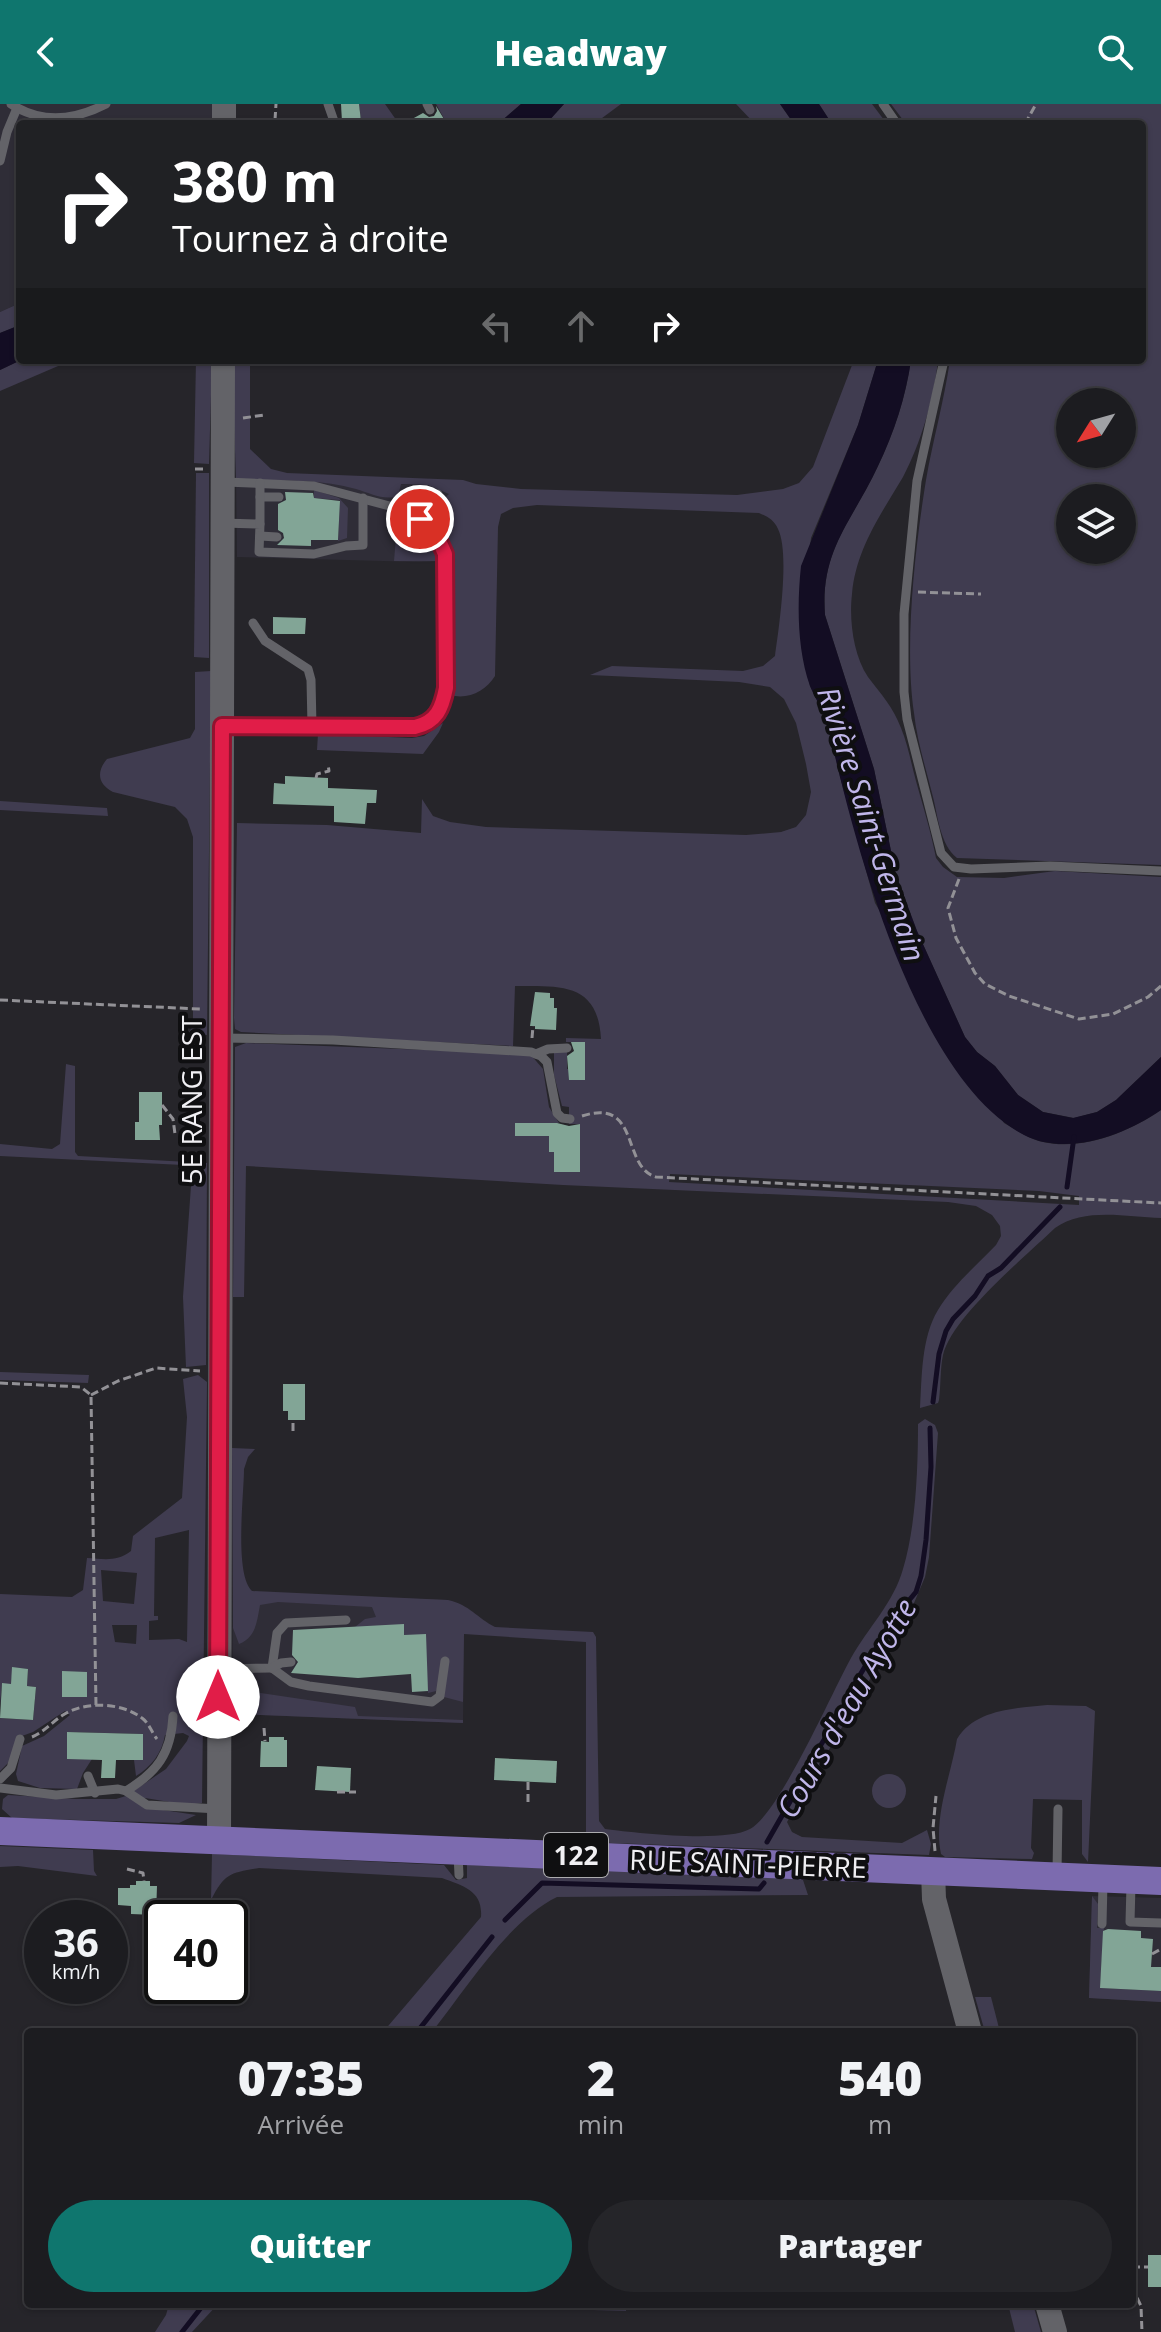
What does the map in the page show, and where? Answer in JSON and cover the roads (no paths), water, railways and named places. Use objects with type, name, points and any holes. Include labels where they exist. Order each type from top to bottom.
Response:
[{"type":"main road","name":"RUE SAINT-PIERRE","points":[[0,1831],[219,1841],[459,1862],[933,1871],[1161,1881]]},
{"type":"street","name":"5E RANG EST","points":[[219,1841],[223,364]]},
{"type":"street","points":[[933,1871],[934,1899],[969,2028]]},
{"type":"street","points":[[1048,2308],[1055,2332]]},
{"type":"lane","points":[[0,161],[14,106],[42,117],[70,118],[106,104]]},
{"type":"lane","points":[[943,364],[917,481],[906,591],[904,692],[907,719],[941,853],[954,867],[962,869],[1050,866],[1161,871]]},
{"type":"lane","points":[[222,726],[415,727],[434,719],[442,709],[446,688],[445,554],[436,534],[426,522],[401,509],[314,486],[223,482]]},
{"type":"lane","points":[[260,483],[259,552],[314,554],[363,545],[363,498]]},
{"type":"lane","points":[[414,516],[423,504],[438,494]]},
{"type":"lane","points":[[260,497],[279,497]]},
{"type":"lane","points":[[223,523],[260,524]]},
{"type":"lane","points":[[260,536],[277,537]]},
{"type":"lane","points":[[253,623],[265,641],[308,669],[312,726]]},
{"type":"lane","points":[[221,1038],[518,1049],[536,1054],[547,1062],[557,1113],[562,1118],[570,1119]]},
{"type":"lane","points":[[536,1054],[548,1049],[567,1048]]},
{"type":"lane","points":[[272,1668],[277,1633],[286,1623],[346,1620]]},
{"type":"lane","points":[[272,1668],[291,1682],[309,1686],[432,1702],[440,1696],[445,1661]]},
{"type":"lane","points":[[218,1669],[272,1668],[291,1662]]},
{"type":"lane","points":[[126,1791],[144,1780],[168,1750],[173,1716]]},
{"type":"lane","points":[[0,1779],[11,1768],[20,1739]]},
{"type":"lane","points":[[88,1776],[95,1793]]},
{"type":"lane","points":[[0,1788],[56,1795],[118,1789],[147,1805],[218,1809]]},
{"type":"lane","points":[[1057,1876],[1058,1809]]},
{"type":"lane","points":[[1102,1924],[1103,1878]]},
{"type":"lane","points":[[1131,1880],[1130,1922],[1161,1923]]},
{"type":"water","points":[[521,104],[564,104],[550,120],[503,120]]},
{"type":"water","points":[[780,104],[819,104],[829,120],[791,120]]},
{"type":"water","points":[[16,327],[16,362],[0,370],[0,333]]},
{"type":"water","name":"Rivière Saint-Germain","points":[[877,364],[910,364],[903,401],[889,441],[840,537],[825,592],[825,615],[874,769],[896,875],[917,931],[965,1037],[977,1052],[995,1066],[1018,1095],[1043,1112],[1073,1118],[1097,1112],[1116,1100],[1161,1057],[1161,1110],[1113,1135],[1077,1143],[1041,1141],[1024,1135],[986,1106],[951,1064],[921,1012],[895,954],[873,893],[828,724],[806,672],[799,626],[801,566],[858,425]]},
{"type":"waterway","name":"Cours d'eau Ayotte","points":[[1067,1187],[1074,1137]]},
{"type":"waterway","name":"Cours d'eau Ayotte","points":[[933,1402],[939,1354],[953,1319],[975,1296],[988,1276],[1001,1268],[1060,1207]]},
{"type":"waterway","name":"Cours d'eau Ayotte","points":[[767,1842],[803,1779],[803,1773],[843,1710],[848,1695],[894,1618],[916,1592],[926,1540],[930,1428]]},
{"type":"waterway","name":"Cours d'eau Ayotte","points":[[505,1920],[542,1883],[759,1889],[764,1883]]},
{"type":"waterway","name":"Cours d'eau Ayotte","points":[[420,2028],[492,1937]]},
{"type":"waterway","name":"Cours d'eau Ayotte","points":[[182,2332],[201,2308]]}]
